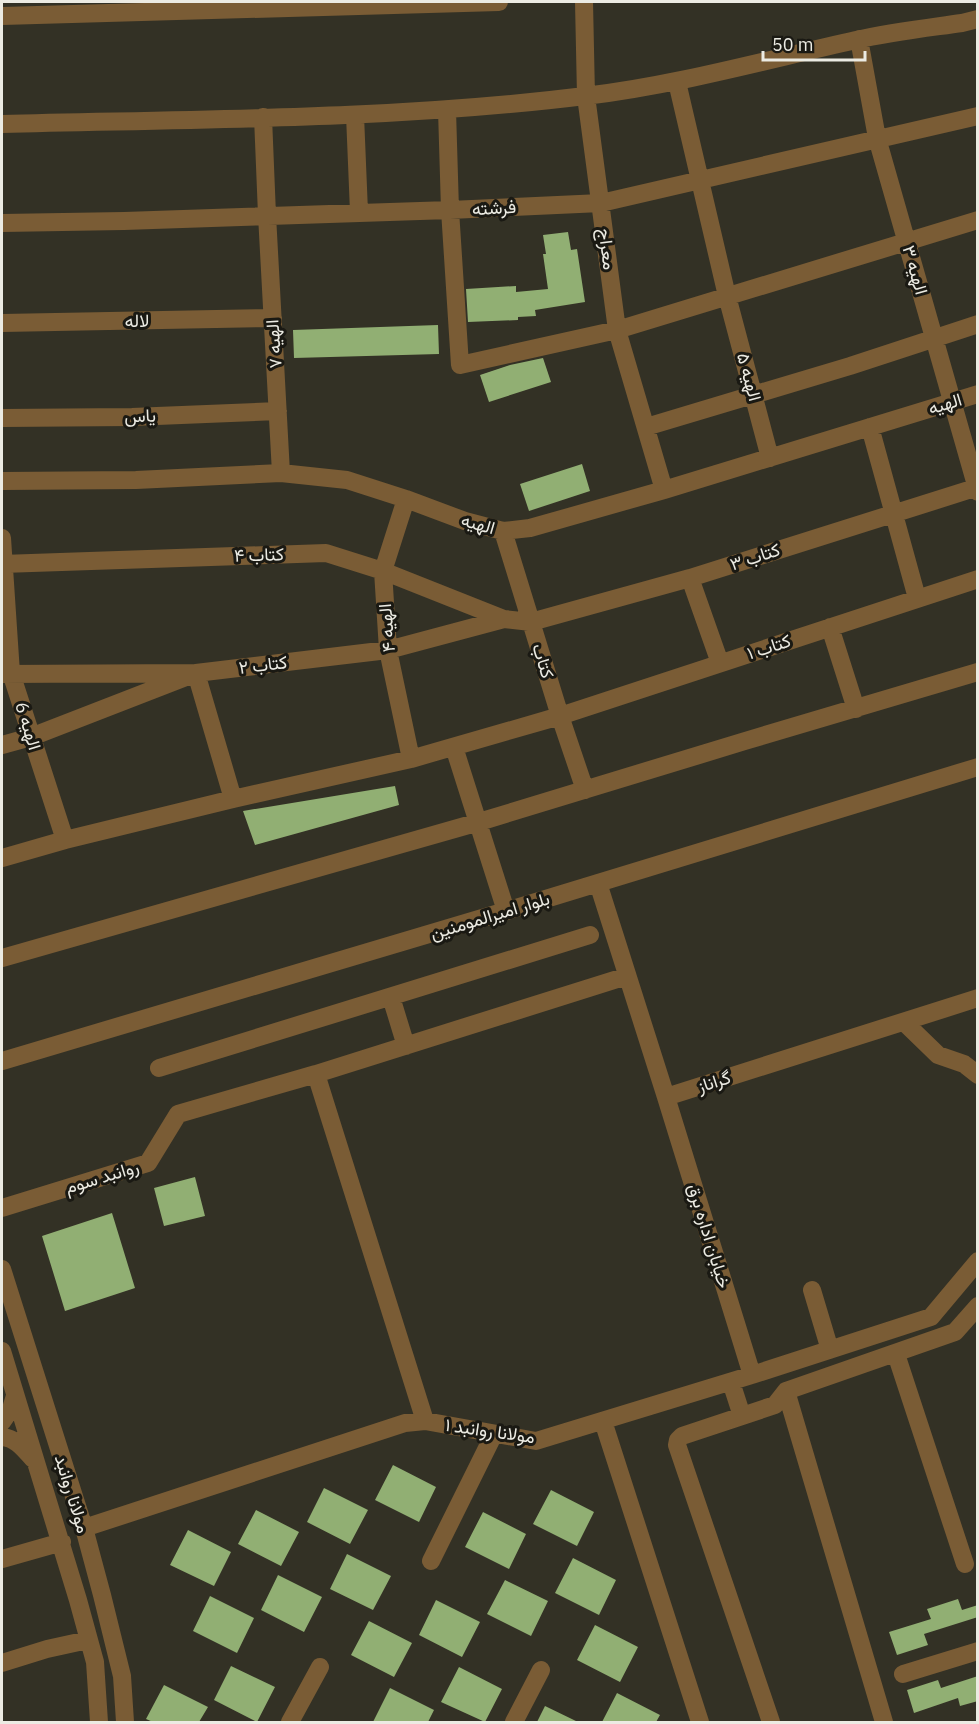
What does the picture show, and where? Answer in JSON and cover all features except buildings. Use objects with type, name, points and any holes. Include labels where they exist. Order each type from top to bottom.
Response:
[{"type":"street","points":[[2,16],[500,2]]},
{"type":"street","name":"معراج","points":[[584,2],[586,96],[617,330],[664,490]]},
{"type":"street","points":[[2,124],[355,115],[447,110],[586,96],[677,82],[859,39],[978,19]]},
{"type":"street","name":"الهیه ۳","points":[[859,39],[877,138],[977,489]]},
{"type":"street","name":"الهیه ۵","points":[[677,82],[727,296],[770,458]]},
{"type":"street","points":[[447,110],[450,210],[460,366],[617,330],[978,220]]},
{"type":"street","points":[[355,115],[358,212]]},
{"type":"street","name":"فرشته","points":[[2,222],[124,221],[450,210],[601,202],[978,116]]},
{"type":"street","name":"الهیه ۷","points":[[263,117],[281,473]]},
{"type":"street","name":"لاله","points":[[2,323],[273,318]]},
{"type":"street","points":[[646,427],[850,366],[978,324]]},
{"type":"street","name":"الهیه","points":[[2,481],[136,480],[281,473],[347,480],[465,521],[503,531],[530,528],[664,490],[978,394]]},
{"type":"street","name":"یاس","points":[[2,418],[132,417],[278,411]]},
{"type":"street","points":[[870,427],[917,598]]},
{"type":"street","name":"کتاب ۳","points":[[531,622],[690,578],[977,489]]},
{"type":"street","name":"الهیه ۴","points":[[406,499],[383,571],[388,650],[411,759]]},
{"type":"street","name":"کتاب","points":[[503,531],[585,790]]},
{"type":"street","name":"الهیه 6","points":[[2,538],[6,674],[31,737],[65,840]]},
{"type":"street","name":"کتاب ۴","points":[[2,564],[326,553],[383,571],[504,619]]},
{"type":"street","points":[[690,578],[720,663]]},
{"type":"street","name":"کتاب ۱","points":[[2,858],[65,840],[454,747],[560,716],[978,579]]},
{"type":"street","points":[[504,619],[531,622]]},
{"type":"street","name":"کتاب ۲","points":[[2,745],[31,737],[196,673],[388,650],[504,619]]},
{"type":"street","points":[[830,627],[856,709]]},
{"type":"street","points":[[2,957],[479,822],[978,672]]},
{"type":"street","points":[[6,674],[196,673],[233,799]]},
{"type":"street","points":[[454,747],[506,911]]},
{"type":"street","name":"بلوار امیرالمومنین","points":[[2,1060],[506,911],[978,767]]},
{"type":"street","points":[[598,883],[666,1097]]},
{"type":"street","points":[[159,1068],[590,935]]},
{"type":"street","name":"روانبد سوم","points":[[2,1208],[148,1163],[178,1114],[316,1074],[627,976]]},
{"type":"street","points":[[391,997],[406,1046]]},
{"type":"street","name":"گراناز","points":[[666,1097],[978,998]]},
{"type":"street","points":[[903,1022],[938,1055],[964,1064],[978,1075]]},
{"type":"street","points":[[316,1074],[425,1421]]},
{"type":"street","name":"خیابان اداره برق","points":[[666,1097],[752,1375]]},
{"type":"street","name":"مولانا روانبد ۱","points":[[84,1528],[405,1423],[425,1421],[536,1441],[603,1421],[932,1317],[978,1261]]},
{"type":"street","name":"مولانا روانبد","points":[[2,1269],[8,1314],[84,1528],[122,1676],[125,1722]]},
{"type":"street","points":[[812,1290],[830,1350]]},
{"type":"street","points":[[771,1722],[677,1445],[678,1440],[682,1436],[775,1405],[786,1391],[955,1332],[978,1306]]},
{"type":"street","name":"مولانا روانبد","points":[[2,1350],[62,1542],[94,1662],[99,1722]]},
{"type":"street","points":[[896,1353],[965,1564]]},
{"type":"street","points":[[731,1382],[742,1416]]},
{"type":"street","points":[[786,1391],[884,1722]]},
{"type":"street","points":[[2,1422],[11,1409],[15,1396]]},
{"type":"street","points":[[603,1421],[700,1722]]},
{"type":"street","points":[[431,1561],[494,1434]]},
{"type":"street","points":[[2,1437],[10,1437],[23,1447],[36,1462]]},
{"type":"street","points":[[8,1557],[62,1542]]},
{"type":"street","points":[[2,1663],[47,1649],[88,1640]]},
{"type":"street","points":[[903,1674],[978,1652]]},
{"type":"street","points":[[290,1722],[320,1666]]},
{"type":"street","points":[[514,1722],[541,1670]]}]
